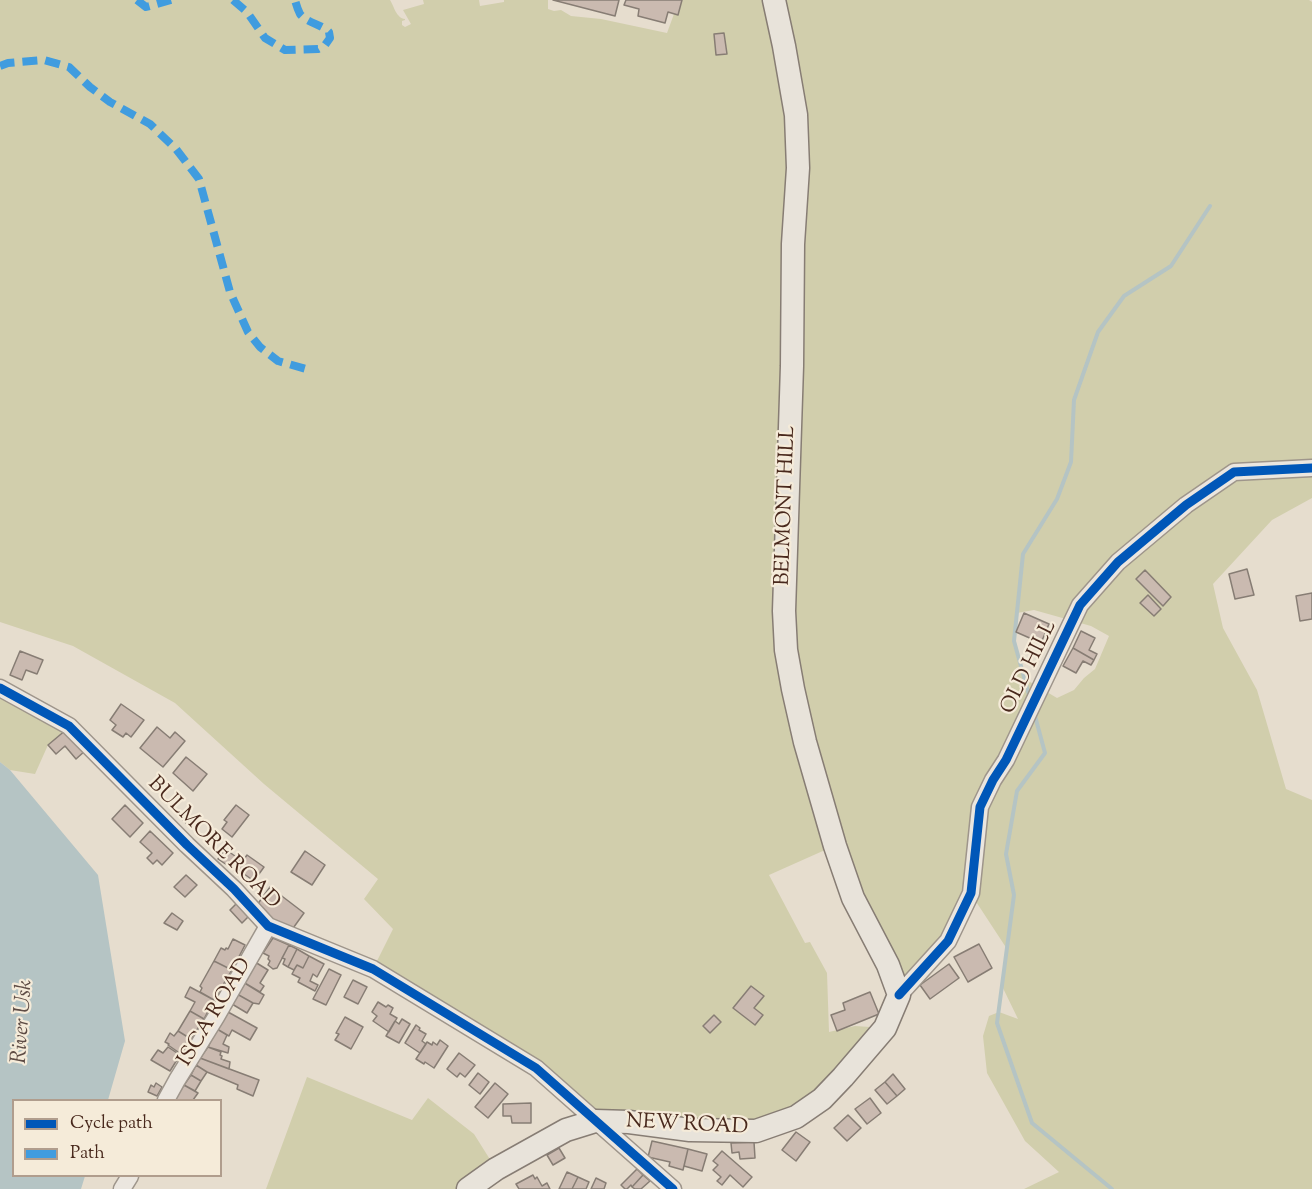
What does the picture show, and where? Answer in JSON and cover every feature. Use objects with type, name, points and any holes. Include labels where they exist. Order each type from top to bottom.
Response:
[{"type":"main road","name":"BELMONT HILL","points":[[774,0],[796,115],[798,168],[793,244],[792,366],[784,611],[786,650],[805,742],[835,846],[853,898],[884,958],[898,995]]},
{"type":"main road","name":"NEW ROAD","points":[[468,1189],[496,1169],[566,1130],[595,1121],[629,1122],[690,1130],[756,1131],[796,1117],[822,1099],[885,1028],[898,995]]},
{"type":"street","name":"OLD HILL","points":[[898,995],[948,941],[971,893],[980,807],[1080,606],[1118,562],[1186,505],[1234,472],[1312,468]]},
{"type":"street","name":"BULMORE ROAD","points":[[0,688],[69,726],[234,889],[268,926],[378,973],[536,1068],[673,1189]]},
{"type":"street","name":"ISCA ROAD","points":[[167,1099],[268,926]]},
{"type":"shaded area","points":[[0,0],[390,0],[397,14],[405,19],[402,25],[405,27],[411,24],[403,10],[424,4],[423,0],[479,0],[480,6],[504,2],[504,0],[548,0],[548,9],[561,10],[571,16],[601,19],[667,33],[682,0],[1309,0],[1312,2],[1312,498],[1272,520],[1213,584],[1223,628],[1257,690],[1286,789],[1312,800],[1312,1189],[1024,1189],[1059,1172],[1025,1141],[987,1073],[983,1036],[989,1016],[999,1012],[1018,1019],[1002,986],[1007,949],[971,894],[948,941],[899,995],[834,846],[769,875],[805,943],[810,942],[827,973],[829,1032],[855,1026],[885,1028],[843,1077],[756,1131],[595,1121],[536,1068],[373,969],[393,929],[364,899],[378,879],[264,784],[175,703],[73,646],[0,622]],"holes":[[[1034,610],[1091,626],[1109,636],[1095,669],[1074,690],[1057,698],[1025,679],[1014,641],[1017,613]]]},
{"type":"shaded area","points":[[0,688],[69,726],[48,745],[35,774],[10,770],[0,762]]},
{"type":"shaded area","points":[[307,1077],[412,1120],[428,1098],[474,1134],[496,1169],[468,1189],[266,1189]]},
{"type":"water","name":"River Usk","points":[[0,762],[10,770],[98,875],[125,1041],[108,1099],[12,1099],[12,1177],[85,1177],[81,1189],[0,1189]]},
{"type":"building","points":[[553,0],[619,0],[615,16]]},
{"type":"building","points":[[626,0],[682,0],[678,15],[668,12],[665,23],[638,16],[639,9],[624,5]]},
{"type":"building","points":[[724,33],[727,54],[716,55],[714,34]]},
{"type":"building","points":[[1247,569],[1254,595],[1235,599],[1229,574]]},
{"type":"building","points":[[1145,570],[1171,597],[1163,606],[1136,579]]},
{"type":"building","points":[[1312,593],[1312,619],[1300,621],[1296,596]]},
{"type":"building","points":[[1148,595],[1161,609],[1154,616],[1140,603]]},
{"type":"building","points":[[1024,613],[1049,624],[1041,643],[1016,632]]},
{"type":"building","points":[[1081,631],[1095,638],[1089,650],[1097,654],[1094,660],[1073,648]]},
{"type":"building","points":[[1073,648],[1094,660],[1091,665],[1083,661],[1076,673],[1063,666]]},
{"type":"building","points":[[20,651],[43,660],[37,674],[26,670],[22,680],[10,675]]},
{"type":"building","points":[[121,704],[144,720],[131,737],[126,733],[123,737],[112,730],[116,725],[110,720]]},
{"type":"building","points":[[157,727],[170,738],[175,732],[185,741],[163,767],[140,748]]},
{"type":"building","points":[[67,729],[86,750],[76,759],[65,746],[56,754],[48,745]]},
{"type":"building","points":[[186,757],[207,774],[193,791],[173,773]]},
{"type":"building","points":[[125,805],[143,823],[130,837],[112,819]]},
{"type":"building","points":[[236,805],[249,815],[232,837],[222,829],[227,822],[224,820]]},
{"type":"building","points":[[185,811],[194,821],[189,826],[179,816]]},
{"type":"building","points":[[150,831],[173,853],[162,865],[157,860],[153,864],[147,858],[152,853],[140,842]]},
{"type":"building","points":[[225,849],[242,861],[236,871],[218,859]]},
{"type":"building","points":[[305,851],[325,865],[312,885],[291,872]]},
{"type":"building","points":[[247,855],[264,867],[254,881],[237,869]]},
{"type":"building","points":[[186,875],[197,885],[185,897],[174,887]]},
{"type":"building","points":[[270,887],[304,913],[291,931],[257,905]]},
{"type":"building","points":[[239,901],[251,914],[242,923],[230,910]]},
{"type":"building","points":[[172,913],[183,921],[177,930],[164,923]]},
{"type":"building","points":[[273,938],[289,945],[277,968],[273,969],[268,965],[269,956],[263,953]]},
{"type":"building","points":[[233,939],[245,945],[232,970],[214,961],[221,948],[228,949]]},
{"type":"building","points":[[979,944],[992,968],[968,982],[954,957]]},
{"type":"building","points":[[289,945],[297,949],[288,967],[283,964],[285,959],[282,958]]},
{"type":"building","points":[[297,949],[309,956],[303,968],[297,965],[294,970],[288,967]]},
{"type":"building","points":[[309,956],[324,964],[317,977],[313,974],[310,981],[318,985],[315,991],[298,982],[300,978],[292,974],[297,965],[303,968]]},
{"type":"building","points":[[214,961],[232,970],[214,1000],[200,992],[202,988],[200,986]]},
{"type":"building","points":[[255,962],[268,970],[260,983],[264,986],[260,992],[243,982]]},
{"type":"building","points":[[949,964],[959,978],[930,999],[920,985]]},
{"type":"building","points":[[329,969],[341,975],[326,1005],[313,999]]},
{"type":"building","points":[[353,980],[367,987],[358,1004],[344,997]]},
{"type":"building","points":[[243,982],[264,995],[259,1004],[237,994]]},
{"type":"building","points":[[751,986],[764,996],[754,1008],[763,1015],[755,1025],[733,1008]]},
{"type":"building","points":[[190,987],[214,1000],[204,1019],[190,1011],[195,1002],[185,997]]},
{"type":"building","points":[[870,992],[879,1014],[837,1031],[831,1015],[845,1010],[843,1003]]},
{"type":"building","points":[[237,994],[253,1003],[247,1013],[232,1004]]},
{"type":"building","points":[[378,1002],[393,1008],[390,1014],[397,1018],[389,1032],[373,1021],[377,1016],[372,1012]]},
{"type":"building","points":[[190,1011],[204,1019],[191,1039],[178,1031]]},
{"type":"building","points":[[228,1012],[257,1028],[250,1040],[232,1030],[229,1036],[217,1029]]},
{"type":"building","points":[[714,1015],[721,1022],[710,1033],[703,1026]]},
{"type":"building","points":[[345,1017],[363,1027],[351,1049],[335,1040],[339,1034],[336,1033]]},
{"type":"building","points":[[402,1019],[410,1024],[399,1043],[386,1036],[395,1021],[399,1024]]},
{"type":"building","points":[[416,1025],[426,1034],[422,1041],[426,1044],[420,1053],[405,1043]]},
{"type":"building","points":[[217,1029],[227,1035],[223,1044],[229,1047],[228,1053],[208,1047]]},
{"type":"building","points":[[178,1031],[191,1039],[181,1054],[165,1042],[170,1033],[174,1036]]},
{"type":"building","points":[[440,1040],[448,1046],[434,1068],[416,1059],[427,1042],[437,1045]]},
{"type":"building","points":[[168,1047],[180,1055],[170,1071],[151,1060],[158,1050],[163,1053]]},
{"type":"building","points":[[208,1047],[221,1052],[221,1059],[230,1062],[229,1069],[200,1058]]},
{"type":"building","points":[[459,1053],[475,1065],[465,1077],[460,1073],[457,1077],[447,1069]]},
{"type":"building","points":[[200,1058],[259,1080],[253,1096],[237,1089],[238,1085],[196,1065]]},
{"type":"building","points":[[196,1065],[207,1072],[201,1081],[191,1075]]},
{"type":"building","points":[[478,1073],[489,1082],[480,1094],[469,1085]]},
{"type":"building","points":[[893,1074],[905,1089],[897,1096],[885,1082]]},
{"type":"building","points":[[191,1075],[201,1081],[195,1091],[184,1085]]},
{"type":"building","points":[[885,1082],[897,1096],[887,1104],[875,1090]]},
{"type":"building","points":[[156,1083],[162,1087],[157,1096],[148,1092],[151,1085],[154,1087]]},
{"type":"building","points":[[495,1083],[508,1094],[488,1118],[475,1107]]},
{"type":"building","points":[[184,1085],[198,1093],[194,1099],[175,1099]]},
{"type":"building","points":[[870,1098],[881,1113],[867,1124],[855,1109]]},
{"type":"building","points":[[531,1103],[531,1123],[512,1123],[511,1116],[503,1116],[503,1104]]},
{"type":"building","points":[[848,1115],[861,1128],[847,1141],[834,1128]]},
{"type":"building","points":[[796,1132],[810,1142],[796,1161],[782,1150]]},
{"type":"building","points":[[652,1141],[688,1149],[683,1170],[669,1166],[670,1162],[648,1157]]},
{"type":"building","points":[[754,1142],[755,1158],[740,1159],[739,1152],[732,1153],[731,1143]]},
{"type":"building","points":[[559,1148],[565,1158],[553,1165],[547,1155]]},
{"type":"building","points":[[688,1149],[707,1154],[702,1171],[684,1166]]},
{"type":"building","points":[[722,1151],[752,1177],[743,1187],[730,1175],[722,1185],[717,1181],[721,1177],[713,1170],[718,1165],[713,1161]]},
{"type":"building","points":[[637,1169],[643,1175],[632,1187],[631,1185],[625,1189],[621,1185]]},
{"type":"building","points":[[567,1172],[578,1177],[572,1189],[559,1189]]},
{"type":"building","points":[[533,1175],[535,1179],[537,1177],[542,1186],[547,1183],[550,1189],[519,1189],[516,1184]]},
{"type":"building","points":[[643,1175],[650,1181],[641,1189],[632,1187]]},
{"type":"building","points":[[578,1177],[589,1182],[586,1189],[572,1189]]},
{"type":"building","points":[[596,1178],[606,1183],[604,1189],[591,1189]]},
{"type":"waterway","points":[[1029,695],[1014,641],[1023,554],[1057,499],[1071,462],[1074,400],[1098,332],[1124,296],[1171,266],[1210,206]]},
{"type":"waterway","points":[[1035,716],[1045,753],[1017,791],[1006,854],[1014,895],[997,1023],[1032,1123],[1112,1189]]},
{"type":"marked path","points":[[137,0],[146,7],[171,0]]},
{"type":"marked path","points":[[233,0],[247,12],[265,38],[285,50],[318,49],[330,38],[329,32],[303,17],[295,0]]},
{"type":"marked path","points":[[0,66],[8,63],[44,60],[69,67],[110,102],[150,124],[176,149],[199,179],[230,292],[248,332],[260,347],[278,361],[306,369]]},
{"type":"cycle path","points":[[899,995],[948,941],[971,893],[980,807],[1006,760],[1080,605],[1118,562],[1186,505],[1234,472],[1312,468]]},
{"type":"cycle path","points":[[0,688],[69,726],[234,889],[268,926],[373,969],[536,1068],[673,1189]]}]
